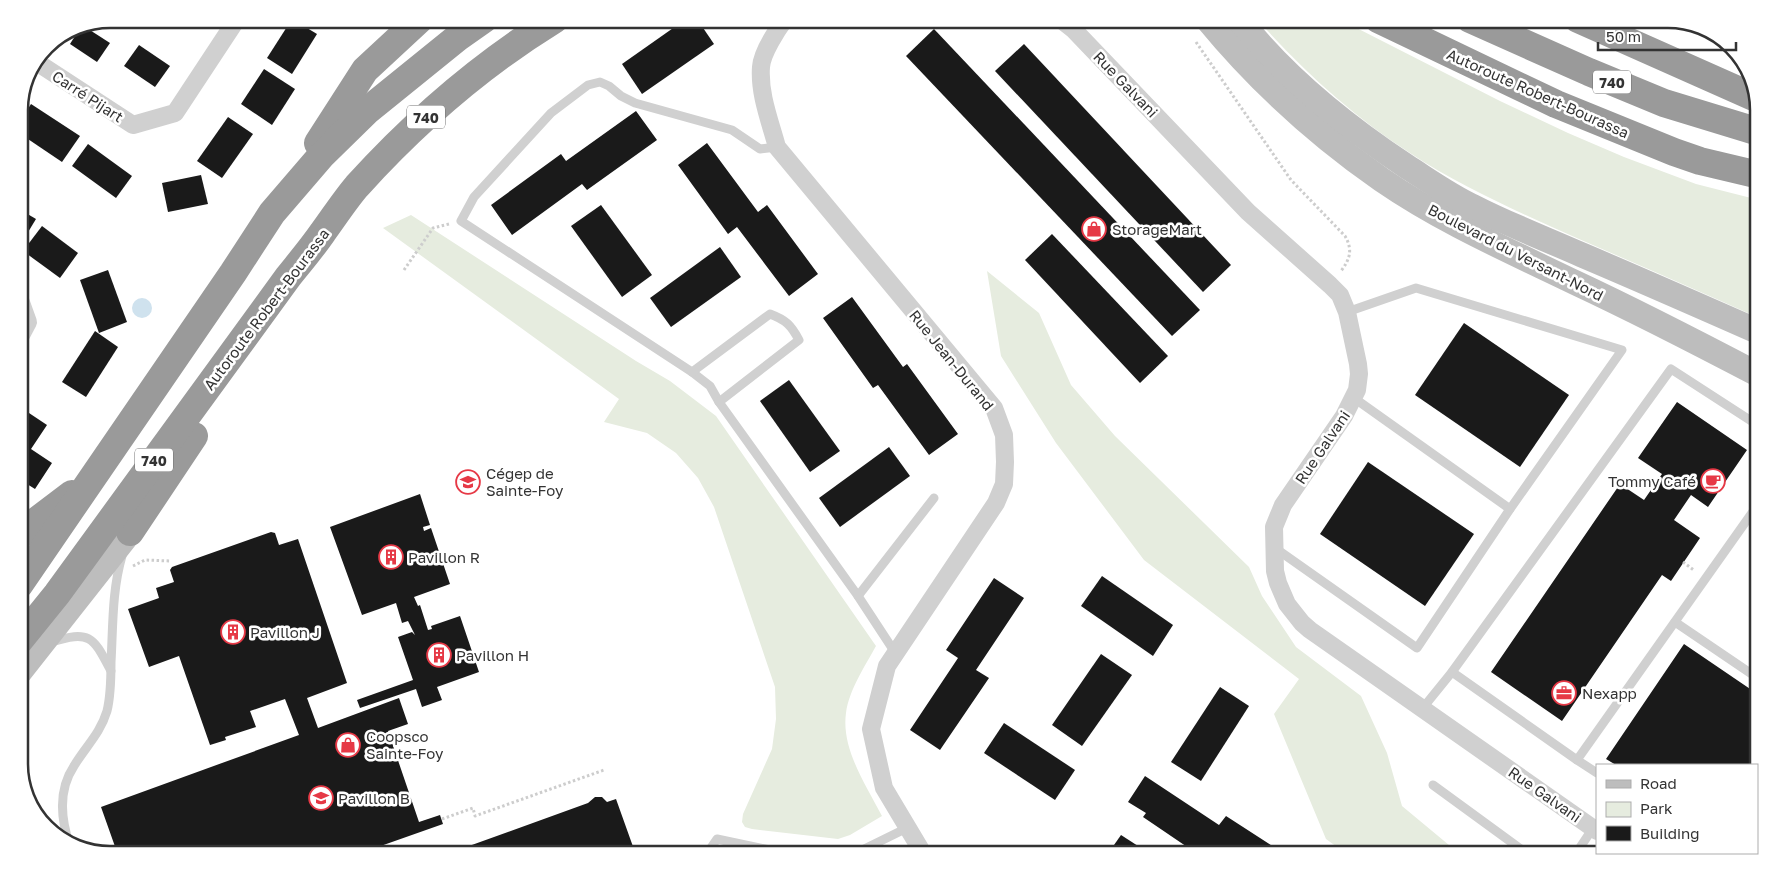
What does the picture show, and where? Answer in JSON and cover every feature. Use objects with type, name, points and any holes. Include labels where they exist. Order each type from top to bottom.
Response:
[{"type":"highway","points":[[272,213],[365,70],[410,28]]},
{"type":"highway","name":"740","points":[[28,572],[234,272],[272,213],[322,156],[368,110],[471,28]]},
{"type":"highway","name":"Autoroute Robert-Bourassa","points":[[31,643],[57,594],[288,277],[319,239],[356,187],[397,144],[439,105],[488,64],[542,28]]},
{"type":"highway","name":"Autoroute Robert-Bourassa","points":[[1397,28],[1556,104],[1674,152],[1700,161],[1750,173]]},
{"type":"highway","name":"740","points":[[1490,28],[1664,103],[1750,129]]},
{"type":"highway","points":[[1598,28],[1749,95]]},
{"type":"highway","points":[[1700,161],[1750,177]]},
{"type":"highway","points":[[130,532],[222,394],[258,334],[288,277]]},
{"type":"highway","points":[[28,527],[91,479]]},
{"type":"main road","name":"Boulevard du Versant-Nord","points":[[1201,28],[1248,66],[1293,110],[1338,147],[1391,185],[1459,227],[1617,302],[1750,370]]},
{"type":"main road","name":"Boulevard du Versant-Nord","points":[[1246,28],[1298,82],[1339,119],[1449,194],[1523,230],[1750,328]]},
{"type":"main road","points":[[31,643],[130,532]]},
{"type":"street","name":"Carré Pijart","points":[[41,65],[133,125],[175,113],[231,28]]},
{"type":"street","name":"Rue Jean-Durand","points":[[778,28],[774,33],[761,66],[765,105],[777,147],[994,408],[1004,435],[1004,484],[996,503],[887,666],[871,729],[884,788],[918,846]]},
{"type":"street","name":"Rue Galvani","points":[[1071,28],[1248,212],[1340,295],[1347,312],[1358,364],[1358,381],[1354,398],[1344,416],[1282,505],[1274,527],[1275,571],[1286,604],[1302,623],[1595,829]]},
{"type":"lane","points":[[777,147],[760,149],[732,130],[635,103],[620,96],[600,82],[594,83],[588,85],[551,113],[474,197],[461,221],[692,372],[710,386],[719,402],[858,596],[896,654]]},
{"type":"lane","points":[[1274,547],[1416,648],[1510,509],[1622,350],[1416,288],[1347,312]]},
{"type":"lane","points":[[692,372],[770,314],[782,319],[792,327],[799,340],[719,402]]},
{"type":"lane","points":[[1422,709],[1452,672],[1671,369],[1750,420]]},
{"type":"lane","points":[[1354,398],[1510,509]]},
{"type":"lane","points":[[858,596],[934,498]]},
{"type":"lane","points":[[1577,760],[1750,517]]},
{"type":"lane","points":[[66,834],[62,813],[67,777],[99,731],[107,711],[111,672],[114,592],[117,573],[130,532]]},
{"type":"lane","points":[[1675,622],[1750,673]]},
{"type":"lane","points":[[31,643],[82,636],[91,640],[98,647],[111,672]]},
{"type":"lane","points":[[1452,672],[1596,773]]},
{"type":"lane","points":[[1434,785],[1517,846]]},
{"type":"lane","points":[[870,846],[907,828]]},
{"type":"lane","points":[[1582,846],[1595,829]]},
{"type":"lane","points":[[712,846],[717,839],[751,846]]},
{"type":"path","points":[[1196,41],[1291,180],[1348,241],[1349,258],[1330,285]]},
{"type":"path","points":[[404,270],[433,228]]},
{"type":"path","points":[[117,573],[145,560],[171,561]]},
{"type":"path","points":[[442,819],[473,808],[475,816],[604,770]]},
{"type":"green space","points":[[1265,28],[1357,28],[1500,101],[1568,133],[1624,157],[1696,184],[1750,198],[1750,314],[1514,210],[1430,166],[1389,139],[1348,108]]},
{"type":"green space","points":[[411,215],[636,361],[670,381],[716,416],[876,646],[850,696],[845,726],[847,740],[856,766],[882,816],[850,835],[838,839],[745,827],[742,822],[743,814],[772,749],[776,719],[775,687],[714,507],[698,478],[676,453],[647,433],[604,422],[619,399],[383,228]]},
{"type":"green space","points":[[987,271],[1039,313],[1071,385],[1115,436],[1249,567],[1262,596],[1296,647],[1361,696],[1387,753],[1402,806],[1450,846],[1336,846],[1326,839],[1274,714],[1299,679],[1144,560],[1056,443],[1001,356]]},
{"type":"water","points":[[142,298],[149,301],[152,308],[149,315],[142,318],[135,315],[132,308],[135,301]]},
{"type":"building","points":[[286,28],[307,28],[317,34],[292,74],[267,58]]},
{"type":"building","points":[[673,28],[703,28],[714,44],[642,94],[622,64]]},
{"type":"building","points":[[934,29],[1200,310],[1172,336],[906,56]]},
{"type":"building","points":[[90,30],[110,43],[97,62],[70,44],[76,35]]},
{"type":"building","points":[[1024,44],[1231,265],[1203,292],[995,71]]},
{"type":"building","points":[[139,45],[170,66],[155,87],[124,66]]},
{"type":"building","points":[[264,69],[295,89],[272,125],[241,104]]},
{"type":"building","points":[[31,104],[80,136],[62,162],[28,139],[28,109]]},
{"type":"building","points":[[636,111],[657,140],[587,190],[582,184],[512,235],[491,205],[561,154],[566,161]]},
{"type":"building","points":[[228,117],[253,134],[222,178],[197,161]]},
{"type":"building","points":[[707,143],[758,212],[767,205],[818,274],[789,296],[737,227],[728,234],[678,165]]},
{"type":"building","points":[[88,144],[132,176],[116,198],[72,166]]},
{"type":"building","points":[[201,175],[208,204],[168,212],[162,183]]},
{"type":"building","points":[[601,205],[652,275],[622,297],[571,226]]},
{"type":"building","points":[[28,214],[36,219],[28,232]]},
{"type":"building","points":[[42,226],[78,253],[60,278],[28,255],[28,244]]},
{"type":"building","points":[[1052,234],[1168,356],[1140,383],[1025,260]]},
{"type":"building","points":[[720,247],[741,277],[671,327],[650,298]]},
{"type":"building","points":[[108,270],[127,322],[99,333],[80,280]]},
{"type":"building","points":[[852,297],[903,367],[907,364],[958,434],[929,455],[878,385],[873,388],[823,318]]},
{"type":"building","points":[[1464,323],[1569,395],[1520,467],[1415,395]]},
{"type":"building","points":[[95,331],[118,347],[86,397],[62,382]]},
{"type":"building","points":[[789,380],[840,451],[810,472],[760,401]]},
{"type":"building","points":[[1677,402],[1747,450],[1708,507],[1691,495],[1674,520],[1700,538],[1671,581],[1662,575],[1562,721],[1491,672],[1620,484],[1644,500],[1662,474],[1638,458]]},
{"type":"building","points":[[28,412],[47,425],[31,449],[52,463],[35,489],[28,485]]},
{"type":"building","points":[[889,447],[910,476],[840,527],[819,498]]},
{"type":"building","points":[[1368,462],[1474,534],[1425,606],[1320,534]]},
{"type":"building","name":"Pavillon R","points":[[420,494],[430,525],[423,527],[424,531],[431,528],[450,584],[414,597],[418,606],[420,605],[428,630],[432,629],[431,626],[460,616],[479,672],[437,687],[442,700],[422,707],[416,689],[360,708],[357,700],[413,680],[398,637],[412,632],[415,635],[408,621],[402,623],[396,603],[362,615],[330,527]]},
{"type":"building","points":[[271,532],[275,533],[279,545],[298,539],[347,683],[307,698],[318,728],[399,698],[408,724],[388,731],[419,822],[440,815],[443,824],[381,846],[115,846],[101,807],[299,735],[285,699],[250,711],[256,727],[225,737],[226,740],[210,745],[179,656],[149,667],[128,609],[159,598],[156,588],[174,582],[170,570],[172,567]]},
{"type":"building","points":[[1102,576],[1173,625],[1153,656],[1081,606]]},
{"type":"building","points":[[994,578],[1024,598],[976,670],[989,678],[940,750],[910,730],[958,658],[946,650]]},
{"type":"building","points":[[1684,644],[1750,689],[1750,764],[1614,764],[1606,759]]},
{"type":"building","points":[[1101,654],[1132,675],[1082,746],[1052,725]]},
{"type":"building","points":[[1220,687],[1249,706],[1201,781],[1171,762]]},
{"type":"building","points":[[1004,723],[1075,770],[1055,800],[984,753]]},
{"type":"building","points":[[1145,776],[1219,825],[1226,816],[1272,846],[1186,846],[1143,817],[1146,813],[1128,802]]},
{"type":"building","points":[[595,797],[602,797],[607,802],[616,799],[633,846],[469,846],[588,803]]},
{"type":"building","points":[[1121,835],[1138,846],[1113,846]]},
{"type":"place","name":"StorageMart","points":[[1094,229]]},
{"type":"place","name":"Tommy Café","points":[[1713,481]]},
{"type":"place","name":"Cégep de Sainte-Foy","points":[[468,482]]},
{"type":"place","name":"Pavillon R","points":[[391,557]]},
{"type":"place","name":"Pavillon J","points":[[233,632]]},
{"type":"place","name":"Pavillon H","points":[[439,655]]},
{"type":"place","name":"Nexapp","points":[[1564,693]]},
{"type":"place","name":"Coopsco Sainte-Foy","points":[[348,745]]},
{"type":"place","name":"Pavillon B","points":[[321,798]]}]
